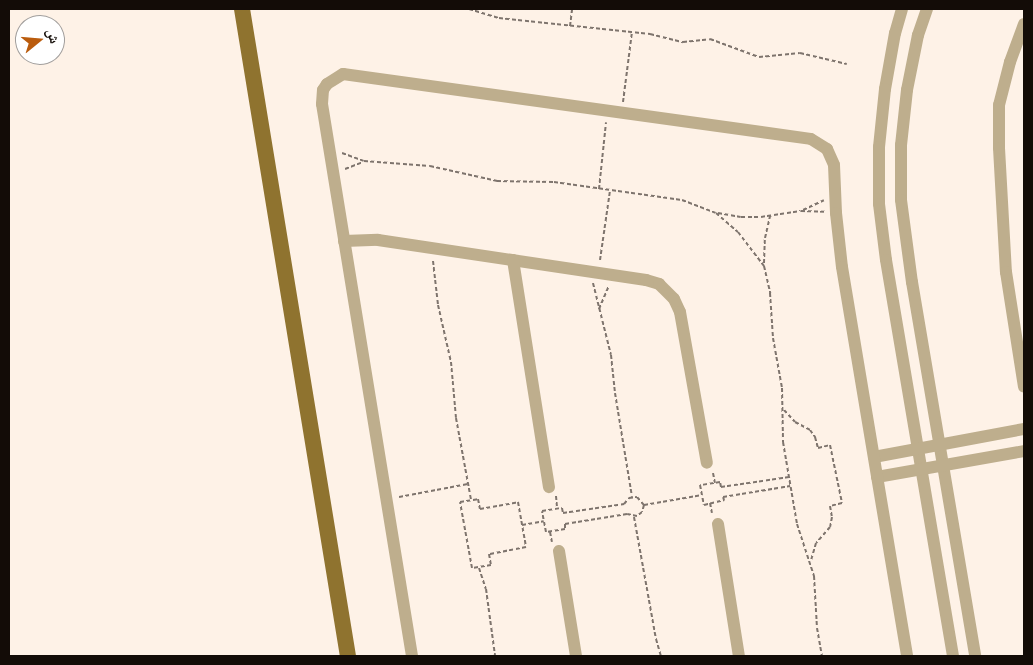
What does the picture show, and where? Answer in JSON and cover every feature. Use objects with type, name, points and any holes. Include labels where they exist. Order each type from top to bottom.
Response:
[{"type":"main road","points":[[242,9],[348,656]]},
{"type":"street","points":[[902,9],[895,33],[884,99],[879,147],[879,204],[953,656]]},
{"type":"street","points":[[927,9],[918,35],[907,90],[901,145],[901,200],[912,282],[975,656]]},
{"type":"street","points":[[1024,24],[1010,62],[999,105],[999,148],[1006,272],[1024,387]]},
{"type":"street","points":[[412,656],[322,104],[323,90],[332,79],[343,74],[622,112],[817,142],[827,149],[833,160],[836,213],[907,656]]},
{"type":"street","points":[[344,242],[378,240],[594,272],[659,284],[670,293],[677,305],[707,463]]},
{"type":"street","points":[[513,260],[549,487]]},
{"type":"street","points":[[874,457],[1024,428]]},
{"type":"street","points":[[878,478],[1024,451]]},
{"type":"street","points":[[718,524],[739,656]]},
{"type":"street","points":[[559,551],[576,656]]},
{"type":"path","points":[[409,9],[433,9]]},
{"type":"path","points":[[469,9],[498,18],[632,32],[683,42],[710,39],[732,45],[759,57],[800,53],[831,62],[847,64]]},
{"type":"path","points":[[570,26],[572,9]]},
{"type":"path","points":[[622,112],[632,32]]},
{"type":"path","points":[[599,189],[607,110]]},
{"type":"path","points":[[329,147],[364,162],[430,166],[509,182],[554,182],[682,200],[716,213],[741,217],[770,216],[801,211],[836,213]]},
{"type":"path","points":[[333,174],[364,162]]},
{"type":"path","points":[[610,191],[594,272],[599,309],[611,355],[615,393],[632,497]]},
{"type":"path","points":[[801,211],[834,195]]},
{"type":"path","points":[[716,213],[750,244],[764,266]]},
{"type":"path","points":[[770,216],[765,238],[764,266],[772,304],[773,338],[780,373],[784,410],[783,442],[797,524],[814,576],[817,628],[822,656]]},
{"type":"path","points":[[431,248],[438,305],[451,362],[456,418],[471,500]]},
{"type":"path","points":[[599,309],[613,275]]},
{"type":"path","points":[[784,410],[795,422],[810,430],[815,437],[818,448],[830,445],[842,502],[830,506],[832,517],[830,527],[816,543],[810,562]]},
{"type":"path","points":[[789,477],[721,487],[720,482],[700,485],[704,505],[724,500],[724,496],[791,486]]},
{"type":"path","points":[[386,499],[468,484]]},
{"type":"path","points":[[644,506],[702,495]]},
{"type":"path","points":[[632,497],[640,499],[644,506],[642,512],[634,517]]},
{"type":"path","points":[[632,497],[624,504],[563,514],[562,508],[542,511],[546,532],[565,529],[565,524],[627,514],[634,517]]},
{"type":"path","points":[[478,499],[480,509],[518,502],[526,546],[489,554],[491,565],[472,568],[460,502],[471,500],[478,499]]},
{"type":"path","points":[[634,517],[656,640],[661,656]]},
{"type":"path","points":[[522,525],[544,521]]},
{"type":"path","points":[[479,567],[486,589],[496,656]]}]
